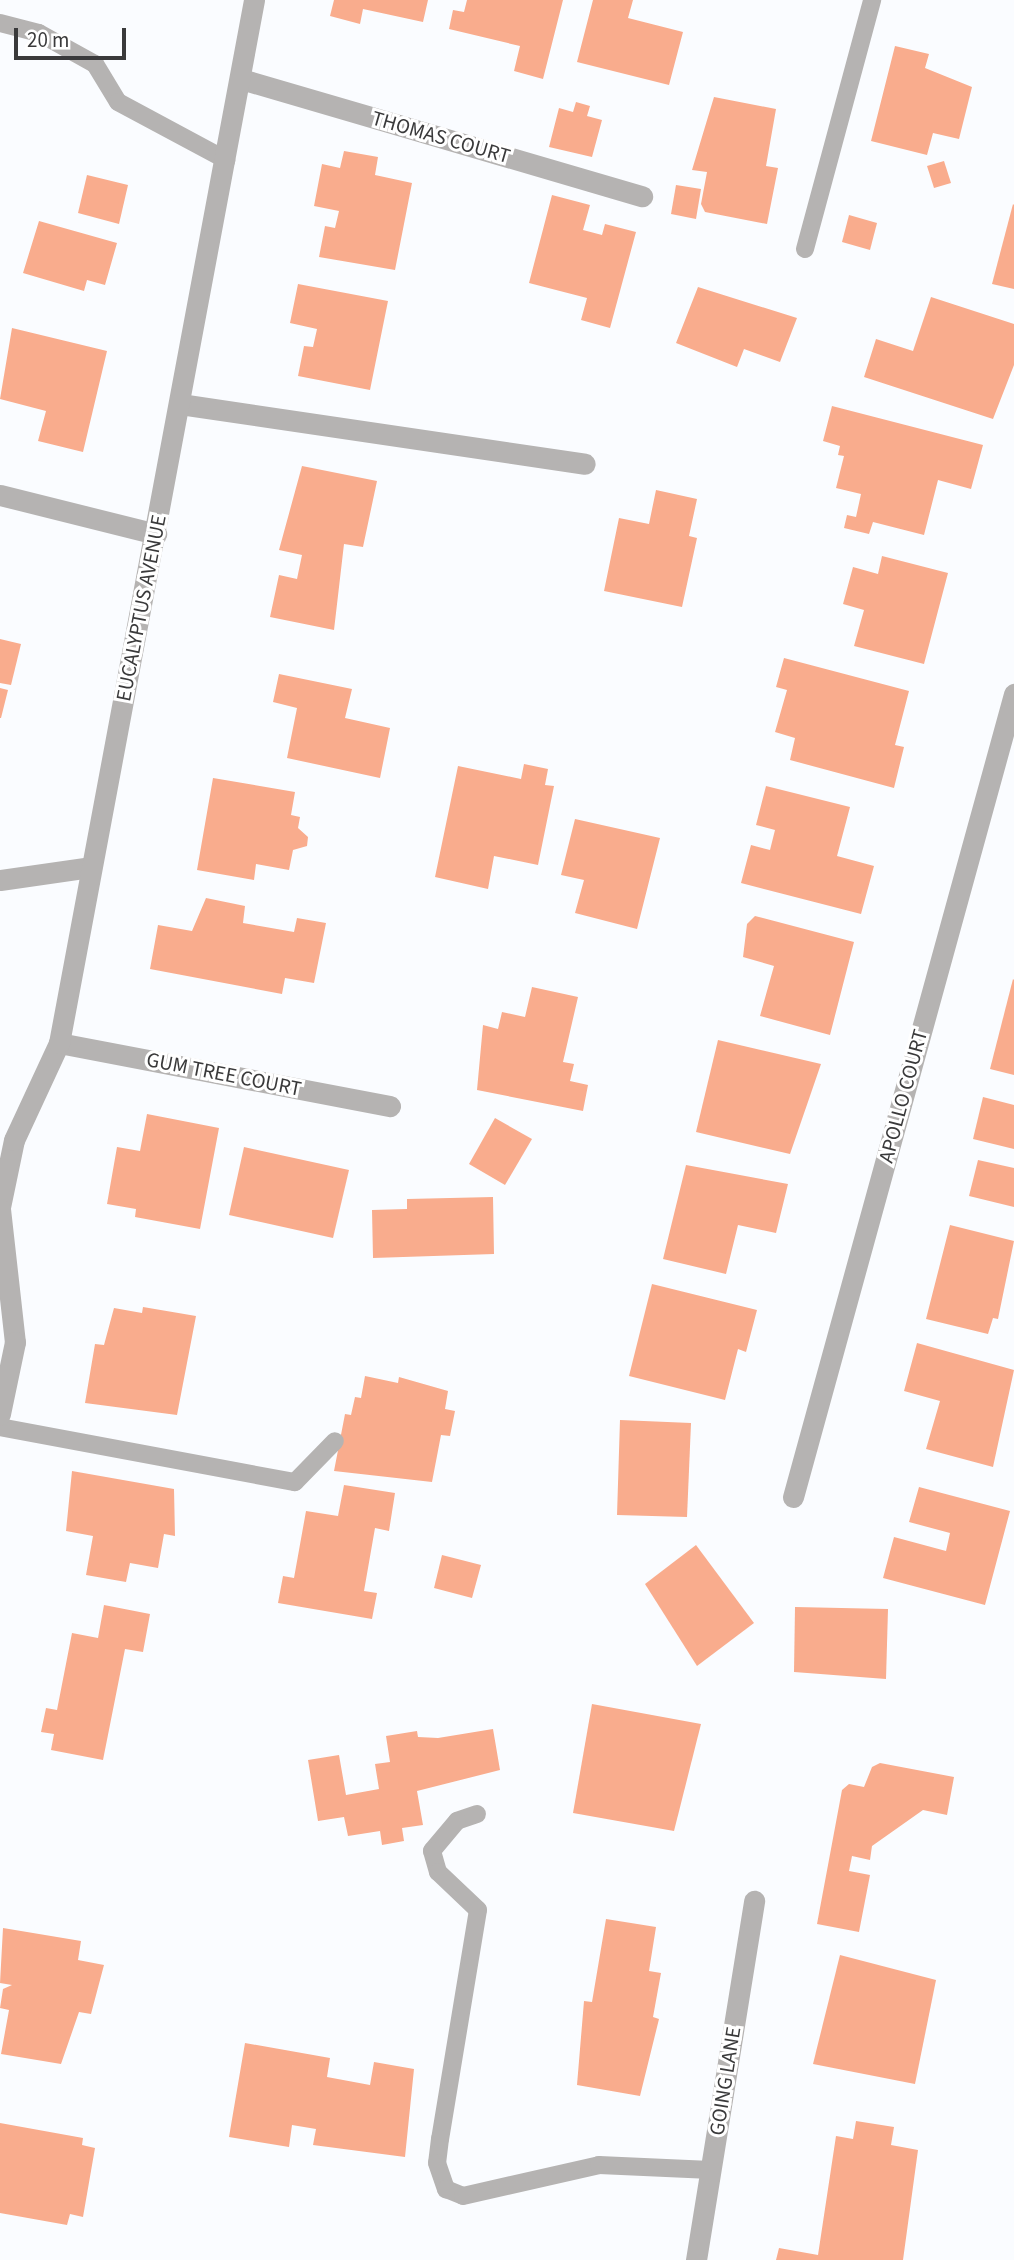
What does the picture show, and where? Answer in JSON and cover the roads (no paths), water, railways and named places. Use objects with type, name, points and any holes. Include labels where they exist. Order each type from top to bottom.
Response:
[{"type":"street","name":"EUCALYPTUS AVENUE","points":[[0,1414],[15,1342],[0,1208],[14,1140],[59,1043],[254,0]]},
{"type":"street","name":"THOMAS COURT","points":[[241,79],[642,196]]},
{"type":"street","points":[[180,404],[586,464]]},
{"type":"street","points":[[0,495],[156,534]]},
{"type":"street","name":"APOLLO COURT","points":[[793,1497],[1014,694]]},
{"type":"street","points":[[0,880],[90,867]]},
{"type":"street","name":"GUM TREE COURT","points":[[59,1043],[390,1106]]},
{"type":"street","name":"GOING LANE","points":[[696,2260],[754,1902]]},
{"type":"lane","points":[[805,249],[872,0]]},
{"type":"lane","points":[[0,23],[40,33],[95,64],[118,102],[226,160]]},
{"type":"lane","points":[[0,1427],[295,1482],[335,1441]]},
{"type":"lane","points":[[477,1814],[457,1821],[432,1851],[438,1872],[478,1910],[437,2163],[446,2189],[463,2196],[599,2165],[711,2170]]}]
